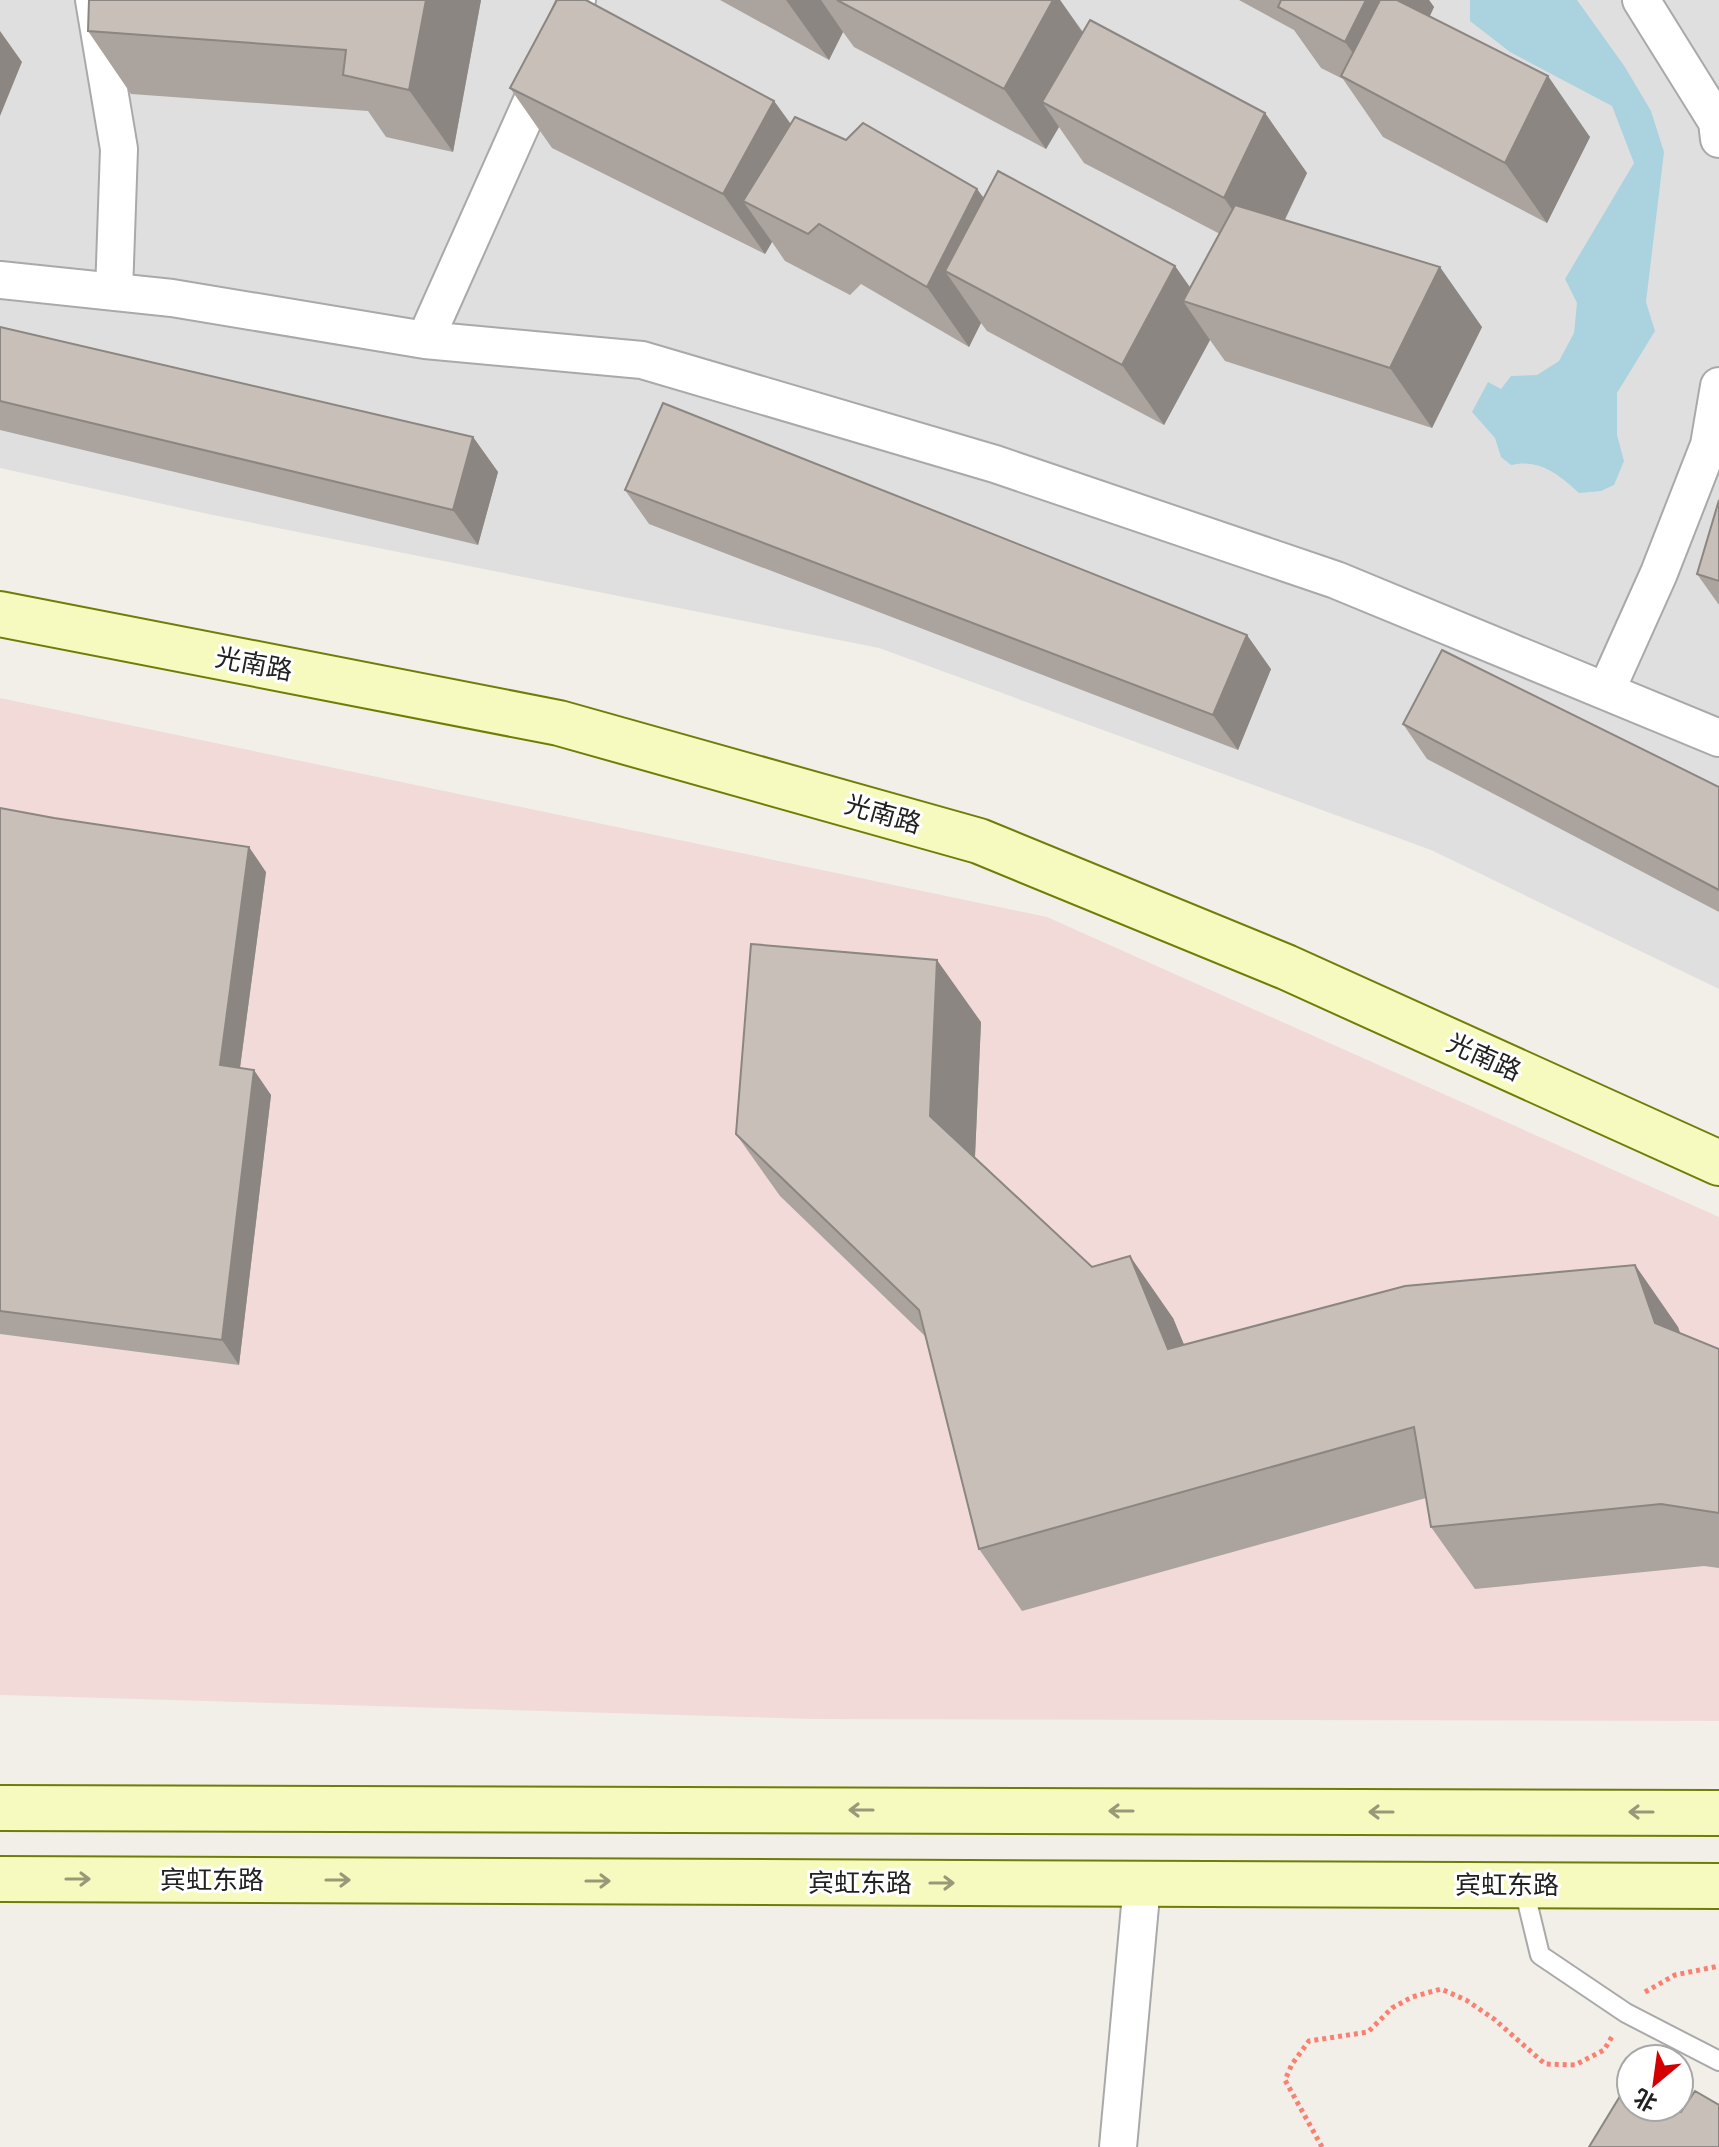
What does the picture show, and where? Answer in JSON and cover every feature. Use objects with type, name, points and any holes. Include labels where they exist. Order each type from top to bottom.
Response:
[{"type":"main road","name":"光南路","points":[[0,614],[559,723],[979,841],[1286,967],[1719,1163]]},
{"type":"main road","points":[[0,1808],[1719,1813]]},
{"type":"main road","name":"宾虹东路","points":[[0,1879],[1719,1886]]},
{"type":"street","points":[[94,0],[119,149],[114,292]]},
{"type":"street","points":[[425,340],[577,0]]},
{"type":"street","points":[[1641,0],[1717,122],[1719,139]]},
{"type":"street","points":[[0,280],[172,298],[425,340],[642,360],[995,464],[1336,580],[1719,738]]},
{"type":"street","points":[[1606,691],[1659,573],[1709,445],[1719,386]]},
{"type":"street","points":[[1118,2147],[1142,1884]]},
{"type":"lane","points":[[1523,1885],[1540,1955],[1626,2013],[1719,2061]]},
{"type":"path","points":[[1322,2147],[1285,2080],[1292,2064],[1309,2041],[1368,2032],[1402,2002],[1441,1989],[1466,2000],[1494,2019],[1545,2064],[1575,2065],[1604,2050],[1641,1994],[1675,1975],[1719,1966]]},
{"type":"shaded area","points":[[0,0],[1719,0],[1719,989],[1431,850],[879,648],[208,514],[0,468]]},
{"type":"shaded area","points":[[0,698],[1047,917],[1719,1217],[1719,1721],[813,1719],[0,1695]]},
{"type":"water","points":[[1470,0],[1577,0],[1625,67],[1651,111],[1664,152],[1646,302],[1655,331],[1617,393],[1617,435],[1624,461],[1614,485],[1601,491],[1579,493],[1557,474],[1540,466],[1511,465],[1501,457],[1495,438],[1472,412],[1488,382],[1501,389],[1511,376],[1537,375],[1559,361],[1574,333],[1577,303],[1565,279],[1634,163],[1612,106],[1510,52],[1470,21]]},
{"type":"building","points":[[89,0],[426,0],[409,90],[343,75],[346,50],[88,31]]},
{"type":"building","points":[[557,0],[586,0],[774,101],[723,194],[510,88]]},
{"type":"building","points":[[837,0],[1053,0],[1004,89]]},
{"type":"building","points":[[1281,0],[1366,0],[1345,42],[1278,7]]},
{"type":"building","points":[[1380,0],[1397,0],[1548,76],[1505,163],[1341,76]]},
{"type":"building","points":[[1090,20],[1265,113],[1224,198],[1042,102]]},
{"type":"building","points":[[795,117],[846,140],[863,123],[977,189],[927,287],[819,224],[808,234],[743,201]]},
{"type":"building","points":[[998,171],[1175,266],[1122,365],[945,271]]},
{"type":"building","points":[[1235,205],[1440,267],[1390,368],[1183,301]]},
{"type":"building","points":[[0,327],[473,437],[453,510],[0,401]]},
{"type":"building","points":[[663,403],[1247,635],[1213,715],[625,490]]},
{"type":"building","points":[[1719,500],[1719,581],[1697,574]]},
{"type":"building","points":[[1442,650],[1719,787],[1719,890],[1403,724]]},
{"type":"building","points":[[0,808],[249,847],[220,1065],[254,1070],[222,1340],[0,1311]]},
{"type":"building","points":[[751,944],[937,960],[930,1116],[1092,1267],[1130,1256],[1168,1349],[1405,1286],[1635,1265],[1655,1323],[1719,1349],[1719,1513],[1661,1504],[1431,1527],[1414,1427],[979,1549],[919,1310],[736,1134]]},
{"type":"building","points":[[1695,2091],[1719,2105],[1719,2147],[1589,2147],[1615,2104],[1615,2123],[1695,2123]]}]
